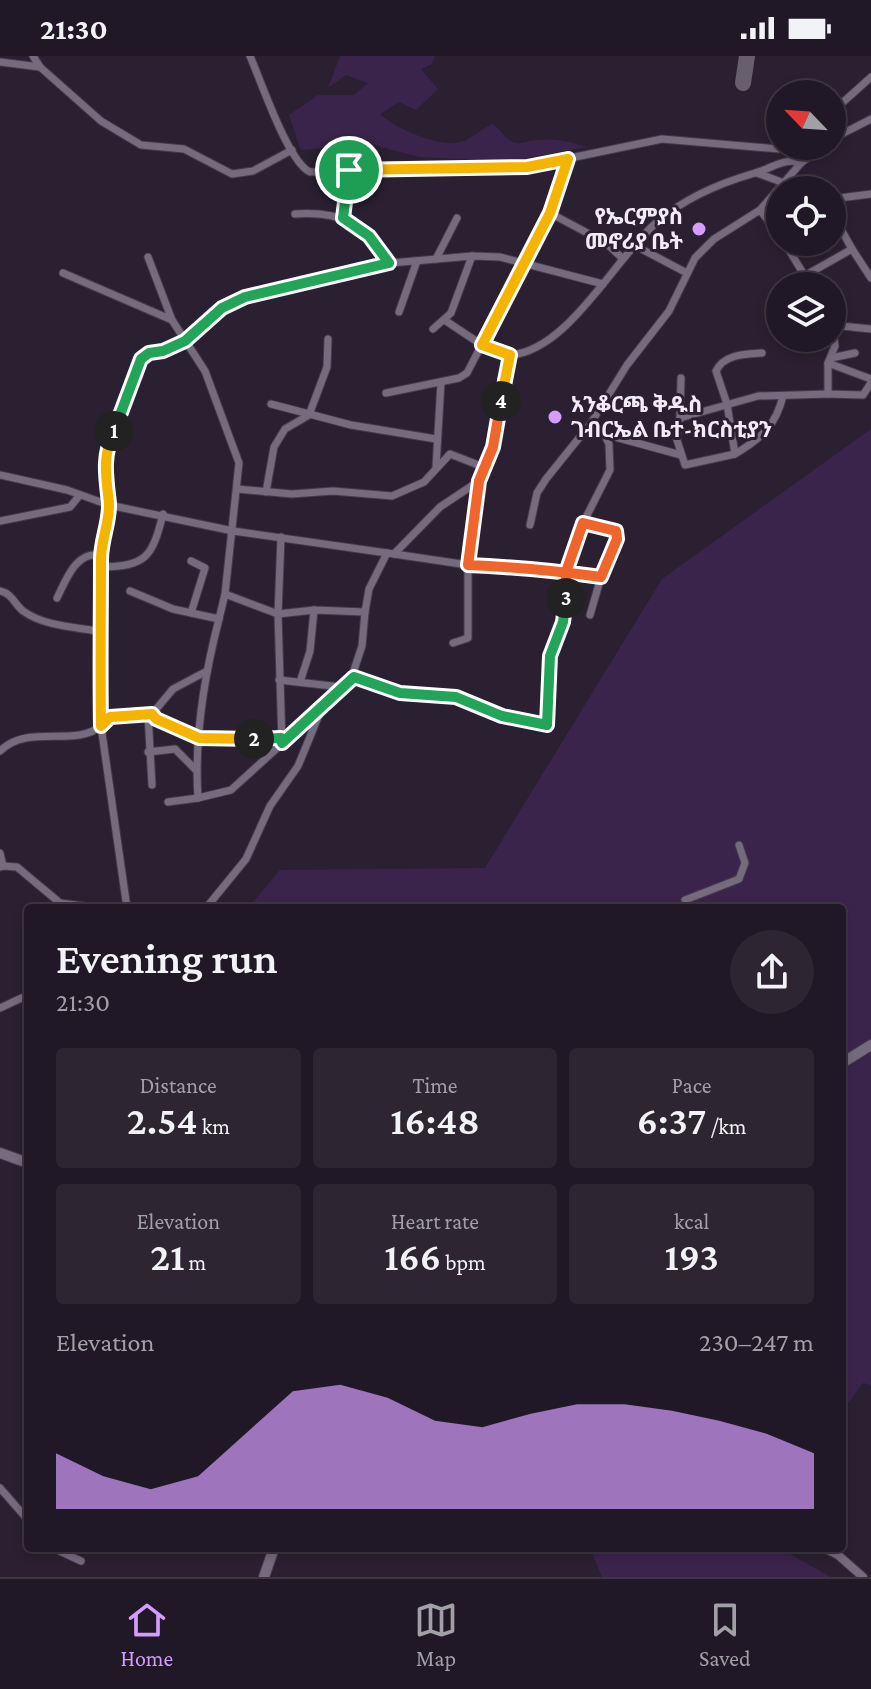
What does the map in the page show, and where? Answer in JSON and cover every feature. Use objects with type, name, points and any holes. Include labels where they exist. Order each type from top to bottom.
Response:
[{"type":"main road","points":[[846,1061],[871,1045]]},
{"type":"main road","points":[[0,1153],[24,1162]]},
{"type":"main road","points":[[264,1577],[273,1552]]},
{"type":"street","points":[[33,56],[40,67],[101,121],[141,145],[184,149],[232,174],[253,171],[292,150]]},
{"type":"street","points":[[250,56],[292,150],[310,172],[512,168],[662,139],[766,148]]},
{"type":"street","points":[[0,62],[40,67]]},
{"type":"street","points":[[846,99],[871,77]]},
{"type":"street","points":[[846,132],[871,119]]},
{"type":"street","points":[[860,125],[871,131]]},
{"type":"street","points":[[386,393],[464,376],[550,213],[568,159]]},
{"type":"street","points":[[446,321],[482,345],[510,355],[531,352],[542,346],[603,284],[622,258],[658,221],[716,185],[757,173],[786,160],[801,163]]},
{"type":"street","points":[[790,176],[803,160]]},
{"type":"street","points":[[343,218],[349,170]]},
{"type":"street","points":[[757,173],[766,176]]},
{"type":"street","points":[[846,197],[871,194]]},
{"type":"street","points":[[763,213],[766,209]]},
{"type":"street","points":[[295,214],[328,212],[343,218],[369,236],[389,263]]},
{"type":"street","points":[[550,213],[606,243],[622,258]]},
{"type":"street","points":[[763,213],[766,217]]},
{"type":"street","points":[[530,525],[537,493],[591,423],[627,365],[669,311],[685,272],[714,239],[766,213]]},
{"type":"street","points":[[436,259],[457,218]]},
{"type":"street","points":[[846,238],[871,278]]},
{"type":"street","points":[[634,245],[685,272]]},
{"type":"street","points":[[811,272],[852,249]]},
{"type":"street","points":[[126,904],[101,726],[98,631],[100,555],[109,505],[105,452],[141,359],[149,353],[163,351],[185,341],[222,308],[245,297],[389,263],[472,256],[523,260],[603,284]]},
{"type":"street","points":[[433,329],[446,321],[472,256]]},
{"type":"street","points":[[148,257],[172,320],[205,371],[239,463],[225,594],[207,671],[196,770],[198,798]]},
{"type":"street","points":[[399,312],[417,261]]},
{"type":"street","points":[[63,273],[172,320]]},
{"type":"street","points":[[846,328],[871,329]]},
{"type":"street","points":[[266,492],[274,447],[285,429],[309,415],[327,367],[328,339]]},
{"type":"street","points":[[828,394],[829,360],[832,352]]},
{"type":"street","points":[[735,454],[727,404],[716,371],[718,365],[739,355],[762,353]]},
{"type":"street","points":[[829,360],[855,353]]},
{"type":"street","points":[[453,643],[468,638],[468,565],[479,481],[498,429],[510,355]]},
{"type":"street","points":[[680,418],[758,396],[863,395],[870,386],[829,360]]},
{"type":"street","points":[[681,378],[677,440],[685,465],[735,454],[765,434],[778,418],[783,396]]},
{"type":"street","points":[[435,469],[441,382]]},
{"type":"street","points":[[271,404],[309,415],[436,439]]},
{"type":"street","points":[[354,677],[400,693],[456,697],[502,716],[547,725],[550,656],[565,613],[566,572],[583,523],[610,470],[609,444],[604,434],[591,423]]},
{"type":"street","points":[[604,434],[681,455]]},
{"type":"street","points":[[237,489],[392,496],[424,482],[450,454],[486,468]]},
{"type":"street","points":[[0,475],[109,505],[233,531],[468,565],[601,577]]},
{"type":"street","points":[[168,802],[231,790],[354,677],[362,646],[369,589],[390,554],[440,507],[479,481]]},
{"type":"street","points":[[0,521],[70,507],[80,495]]},
{"type":"street","points":[[101,567],[126,567],[143,561],[157,540],[163,514]]},
{"type":"street","points":[[583,523],[617,534],[590,615]]},
{"type":"street","points":[[281,537],[278,614],[282,741]]},
{"type":"street","points":[[57,598],[76,564],[91,554],[100,555]]},
{"type":"street","points":[[191,561],[205,568],[191,613]]},
{"type":"street","points":[[0,591],[10,595],[21,609],[42,621],[98,631]]},
{"type":"street","points":[[130,591],[191,613],[219,619]]},
{"type":"street","points":[[225,594],[278,614],[314,610],[365,612]]},
{"type":"street","points":[[300,682],[310,651],[314,610]]},
{"type":"street","points":[[152,785],[148,752],[150,714],[173,689],[207,671]]},
{"type":"street","points":[[279,680],[342,687]]},
{"type":"street","points":[[210,904],[246,859],[265,816],[298,766],[325,701]]},
{"type":"street","points":[[0,751],[23,737],[72,734],[101,726],[110,717],[150,714],[199,738],[282,741]]},
{"type":"street","points":[[148,752],[175,749],[196,770]]},
{"type":"street","points":[[685,900],[739,879],[745,863],[739,845]]},
{"type":"street","points":[[0,853],[2,866],[17,867],[60,903],[68,904]]},
{"type":"street","points":[[0,1008],[24,997]]},
{"type":"street","points":[[0,1488],[24,1515]]},
{"type":"street","points":[[62,1552],[81,1561]]},
{"type":"street","points":[[829,1552],[863,1577]]},
{"type":"shaded area","points":[[340,56],[435,56],[432,64],[421,69],[438,89],[416,110],[399,102],[380,114],[419,136],[455,143],[492,124],[509,140],[517,143],[555,140],[586,147],[510,161],[419,157],[371,144],[301,150],[289,115],[318,95],[354,95],[368,83],[346,75],[328,88]]},
{"type":"shaded area","points":[[871,429],[871,1385],[863,1383],[849,1402],[846,1402],[846,904],[251,904],[280,870],[485,868],[662,579]]},
{"type":"shaded area","points":[[592,1552],[786,1552],[831,1577],[602,1577]]},
{"type":"taxiway","points":[[743,83],[747,56]]},
{"type":"place","name":"የኤርምያስ መኖሪያ ቤት","points":[[699,229]]},
{"type":"place","name":"አንቆርጫ ቅዱስ ገብርኤል ቤተ-ክርስቲያን","points":[[555,417]]},
{"type":"route","points":[[349,170],[343,218],[380,246],[389,263],[367,265],[234,301],[185,341],[163,351],[149,353],[141,359],[105,452],[109,505],[100,555],[103,582],[98,615],[101,726],[110,717],[152,714],[156,719],[199,738],[215,741],[281,738],[282,743],[354,677],[400,693],[436,698],[456,697],[502,716],[547,725],[550,656],[565,613],[566,572],[575,539],[583,523],[616,531],[617,539],[601,577],[566,572],[519,567],[468,565],[479,481],[498,429],[510,355],[482,345],[523,260],[550,213],[568,159],[527,167],[349,170]]}]
